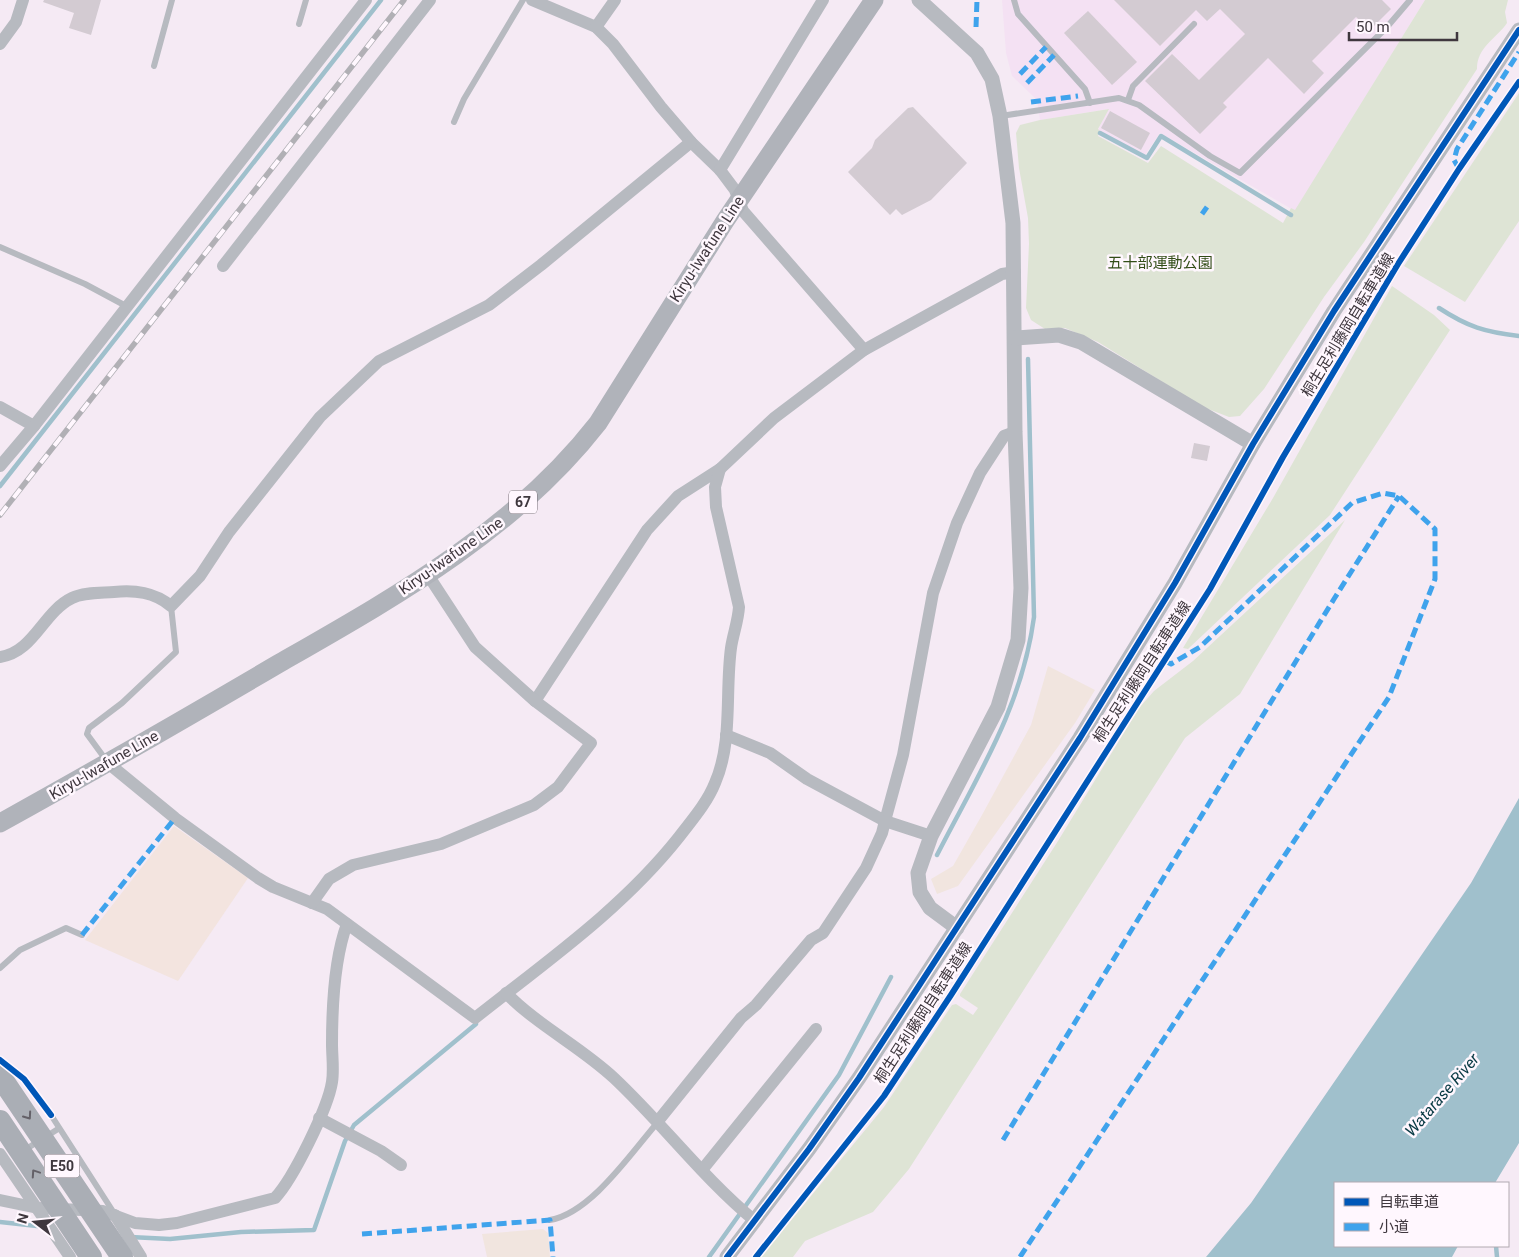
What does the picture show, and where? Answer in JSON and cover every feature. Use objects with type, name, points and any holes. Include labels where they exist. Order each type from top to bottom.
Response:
[{"type":"highway","name":"E50","points":[[0,1076],[122,1257]]},
{"type":"highway","name":"E50","points":[[0,1121],[91,1257]]},
{"type":"main road","name":"Kiryu-Iwafune Line","points":[[0,823],[108,763],[428,575],[503,521],[578,449],[625,382],[652,333],[739,200],[874,0]]},
{"type":"street","points":[[0,44],[16,22],[23,0]]},
{"type":"street","points":[[0,466],[34,426],[366,0]]},
{"type":"street","points":[[223,266],[430,0]]},
{"type":"street","points":[[532,0],[596,27],[613,44],[661,107],[691,142],[720,170],[735,190],[743,211],[864,350]]},
{"type":"street","points":[[596,27],[615,0]]},
{"type":"street","points":[[720,170],[823,0]]},
{"type":"street","points":[[919,0],[977,53],[992,80],[1000,116],[1013,223],[1015,272],[1015,432],[1021,588],[1018,640],[998,707],[931,836],[918,873],[920,892],[934,912],[957,928]]},
{"type":"street","points":[[727,1257],[859,1078],[1080,738],[1175,583],[1253,444],[1334,311],[1519,30]]},
{"type":"street","points":[[0,657],[18,651],[51,614],[71,598],[79,595],[122,591],[143,593],[158,596],[171,606],[200,576],[229,532],[320,417],[379,361],[489,304],[541,265],[691,142]]},
{"type":"street","points":[[535,701],[613,580],[663,511],[678,496],[720,470],[774,418],[864,350],[1002,274],[1015,272]]},
{"type":"street","points":[[1015,338],[1059,335],[1081,342],[1253,444]]},
{"type":"street","points":[[0,406],[34,426]]},
{"type":"street","points":[[658,1121],[741,1018],[756,1005],[811,940],[823,933],[866,868],[882,833],[903,755],[936,584],[956,523],[980,473],[1004,436],[1015,432]]},
{"type":"street","points":[[108,763],[175,818],[258,878],[273,887],[327,910],[475,1018],[602,918],[660,861],[705,802],[715,784],[722,762],[726,735],[731,648],[738,621],[738,608],[716,507],[715,487],[720,470]]},
{"type":"street","points":[[312,903],[329,879],[343,869],[366,860],[440,844],[466,835],[534,805],[558,787],[591,743],[535,701],[475,647],[428,575]]},
{"type":"street","points":[[726,735],[770,753],[807,779],[885,821],[931,836]]},
{"type":"street","points":[[0,1200],[38,1208],[103,1210],[135,1223],[159,1225],[177,1223],[275,1198],[284,1189],[296,1168],[319,1118],[332,1082],[332,1042],[338,956],[347,924]]},
{"type":"street","points":[[506,993],[612,1076],[658,1121],[726,1197],[755,1221]]},
{"type":"street","points":[[702,1170],[816,1030]]},
{"type":"street","points":[[319,1118],[381,1151],[401,1166]]},
{"type":"street","points":[[3,1158],[70,1257]]},
{"type":"street","points":[[115,1214],[141,1257]]},
{"type":"lane","points":[[154,66],[172,0]]},
{"type":"lane","points":[[299,24],[306,0]]},
{"type":"lane","points":[[454,122],[464,99],[523,0]]},
{"type":"lane","points":[[1014,0],[1018,14],[1085,89],[1090,103]]},
{"type":"lane","points":[[1000,116],[1119,98],[1128,100],[1139,105],[1210,156],[1240,173],[1393,21],[1410,0]]},
{"type":"lane","points":[[1128,100],[1133,86],[1194,24]]},
{"type":"lane","points":[[0,247],[85,284],[126,306]]},
{"type":"lane","points":[[108,763],[87,734],[89,728],[122,703],[176,652],[171,606]]},
{"type":"lane","points":[[0,968],[20,950],[66,928],[82,935]]},
{"type":"lane","points":[[51,1115],[58,1129],[115,1214]]},
{"type":"lane","points":[[550,1220],[572,1213],[587,1203],[658,1121]]},
{"type":"lane","points":[[3,1158],[58,1129]]},
{"type":"shaded area","points":[[1002,0],[1425,0],[1295,211],[1160,133],[1145,155],[1098,130],[1108,109],[1040,120],[1037,100],[1012,76],[1006,53]]},
{"type":"shaded area","points":[[1048,666],[1095,690],[1075,723],[958,886],[937,894],[931,879],[953,866],[982,815],[1031,725]]},
{"type":"shaded area","points":[[174,826],[248,878],[178,981],[85,940]]},
{"type":"shaded area","points":[[543,1229],[548,1233],[550,1257],[487,1257],[482,1234]]},
{"type":"green space","name":"五十部運動公園","points":[[1425,0],[1508,0],[1505,12],[1507,23],[1480,55],[1477,69],[1364,242],[1324,297],[1264,389],[1240,416],[1229,417],[1203,407],[1098,342],[1065,328],[1045,329],[1031,320],[1026,308],[1029,244],[1028,218],[1019,168],[1016,133],[1020,125],[1109,109],[1098,129],[1100,131],[1098,136],[1148,163],[1161,146],[1283,223],[1291,208],[1295,210]]},
{"type":"green space","points":[[1519,93],[1519,221],[1465,302],[1404,266]]},
{"type":"green space","points":[[1392,286],[1434,315],[1450,330],[1330,515],[1188,649],[1183,648],[1273,498]]},
{"type":"green space","points":[[1345,520],[1240,694],[1185,738],[909,1169],[873,1212],[805,1241],[793,1257],[761,1257],[884,1107],[952,1005],[956,1004],[973,1015],[978,1008],[960,996],[960,994],[1058,841],[1139,708],[1154,691],[1193,661]]},
{"type":"water","name":"Watarase River","points":[[1519,798],[1519,1143],[1496,1182],[1334,1182],[1334,1247],[1457,1247],[1452,1257],[1206,1257],[1251,1203],[1471,883]]},
{"type":"building","points":[[44,0],[101,0],[91,35],[69,28],[74,13],[43,2]]},
{"type":"building","points":[[1114,0],[1382,0],[1391,9],[1370,30],[1356,17],[1312,61],[1324,73],[1304,94],[1268,58],[1223,103],[1227,107],[1200,134],[1145,81],[1172,54],[1199,80],[1245,34],[1220,9],[1207,21],[1196,10],[1160,46]]},
{"type":"building","points":[[1088,11],[1137,62],[1112,85],[1064,33]]},
{"type":"building","points":[[913,107],[967,163],[931,200],[902,215],[896,209],[890,215],[848,172],[872,148],[875,140],[908,108]]},
{"type":"building","points":[[1110,111],[1150,133],[1141,150],[1101,128]]},
{"type":"building","points":[[1194,443],[1210,446],[1207,461],[1191,458]]},
{"type":"waterway","points":[[0,486],[381,0]]},
{"type":"waterway","points":[[1100,133],[1147,158],[1161,136],[1291,215]]},
{"type":"waterway","points":[[1439,308],[1477,328],[1519,336]]},
{"type":"waterway","points":[[937,855],[983,768],[1009,711],[1020,681],[1028,650],[1034,617],[1028,359]]},
{"type":"waterway","points":[[709,1257],[839,1075],[891,977]]},
{"type":"waterway","points":[[130,1237],[170,1239],[241,1232],[314,1230],[345,1141],[354,1125],[476,1024]]},
{"type":"waterway","points":[[0,1222],[46,1227]]},
{"type":"waterway","points":[[1496,1247],[1497,1257]]},
{"type":"railway","points":[[0,515],[404,0]]},
{"type":"marked path","points":[[976,27],[977,0]]},
{"type":"marked path","points":[[1020,74],[1046,47]]},
{"type":"marked path","points":[[1459,169],[1454,160],[1457,149],[1519,52]]},
{"type":"marked path","points":[[1027,83],[1054,55]]},
{"type":"marked path","points":[[1031,102],[1078,96]]},
{"type":"marked path","points":[[1202,214],[1207,207]]},
{"type":"marked path","points":[[1020,1257],[1389,697],[1435,579],[1435,529],[1399,496],[1383,493],[1352,503],[1200,647],[1171,664],[1165,661]]},
{"type":"marked path","points":[[1003,1140],[1399,496]]},
{"type":"marked path","points":[[82,935],[175,818]]},
{"type":"marked path","points":[[362,1234],[550,1220],[553,1257]]},
{"type":"cycle path","name":"桐生足利藤岡自転車道線","points":[[727,1257],[809,1149],[859,1078],[1080,738],[1175,583],[1253,444],[1334,311],[1519,30]]},
{"type":"cycle path","name":"桐生足利藤岡自転車道線","points":[[756,1257],[884,1096],[951,995],[1210,589],[1283,457],[1398,264],[1459,169],[1519,82]]},
{"type":"cycle path","points":[[0,1060],[24,1079],[51,1115]]}]
